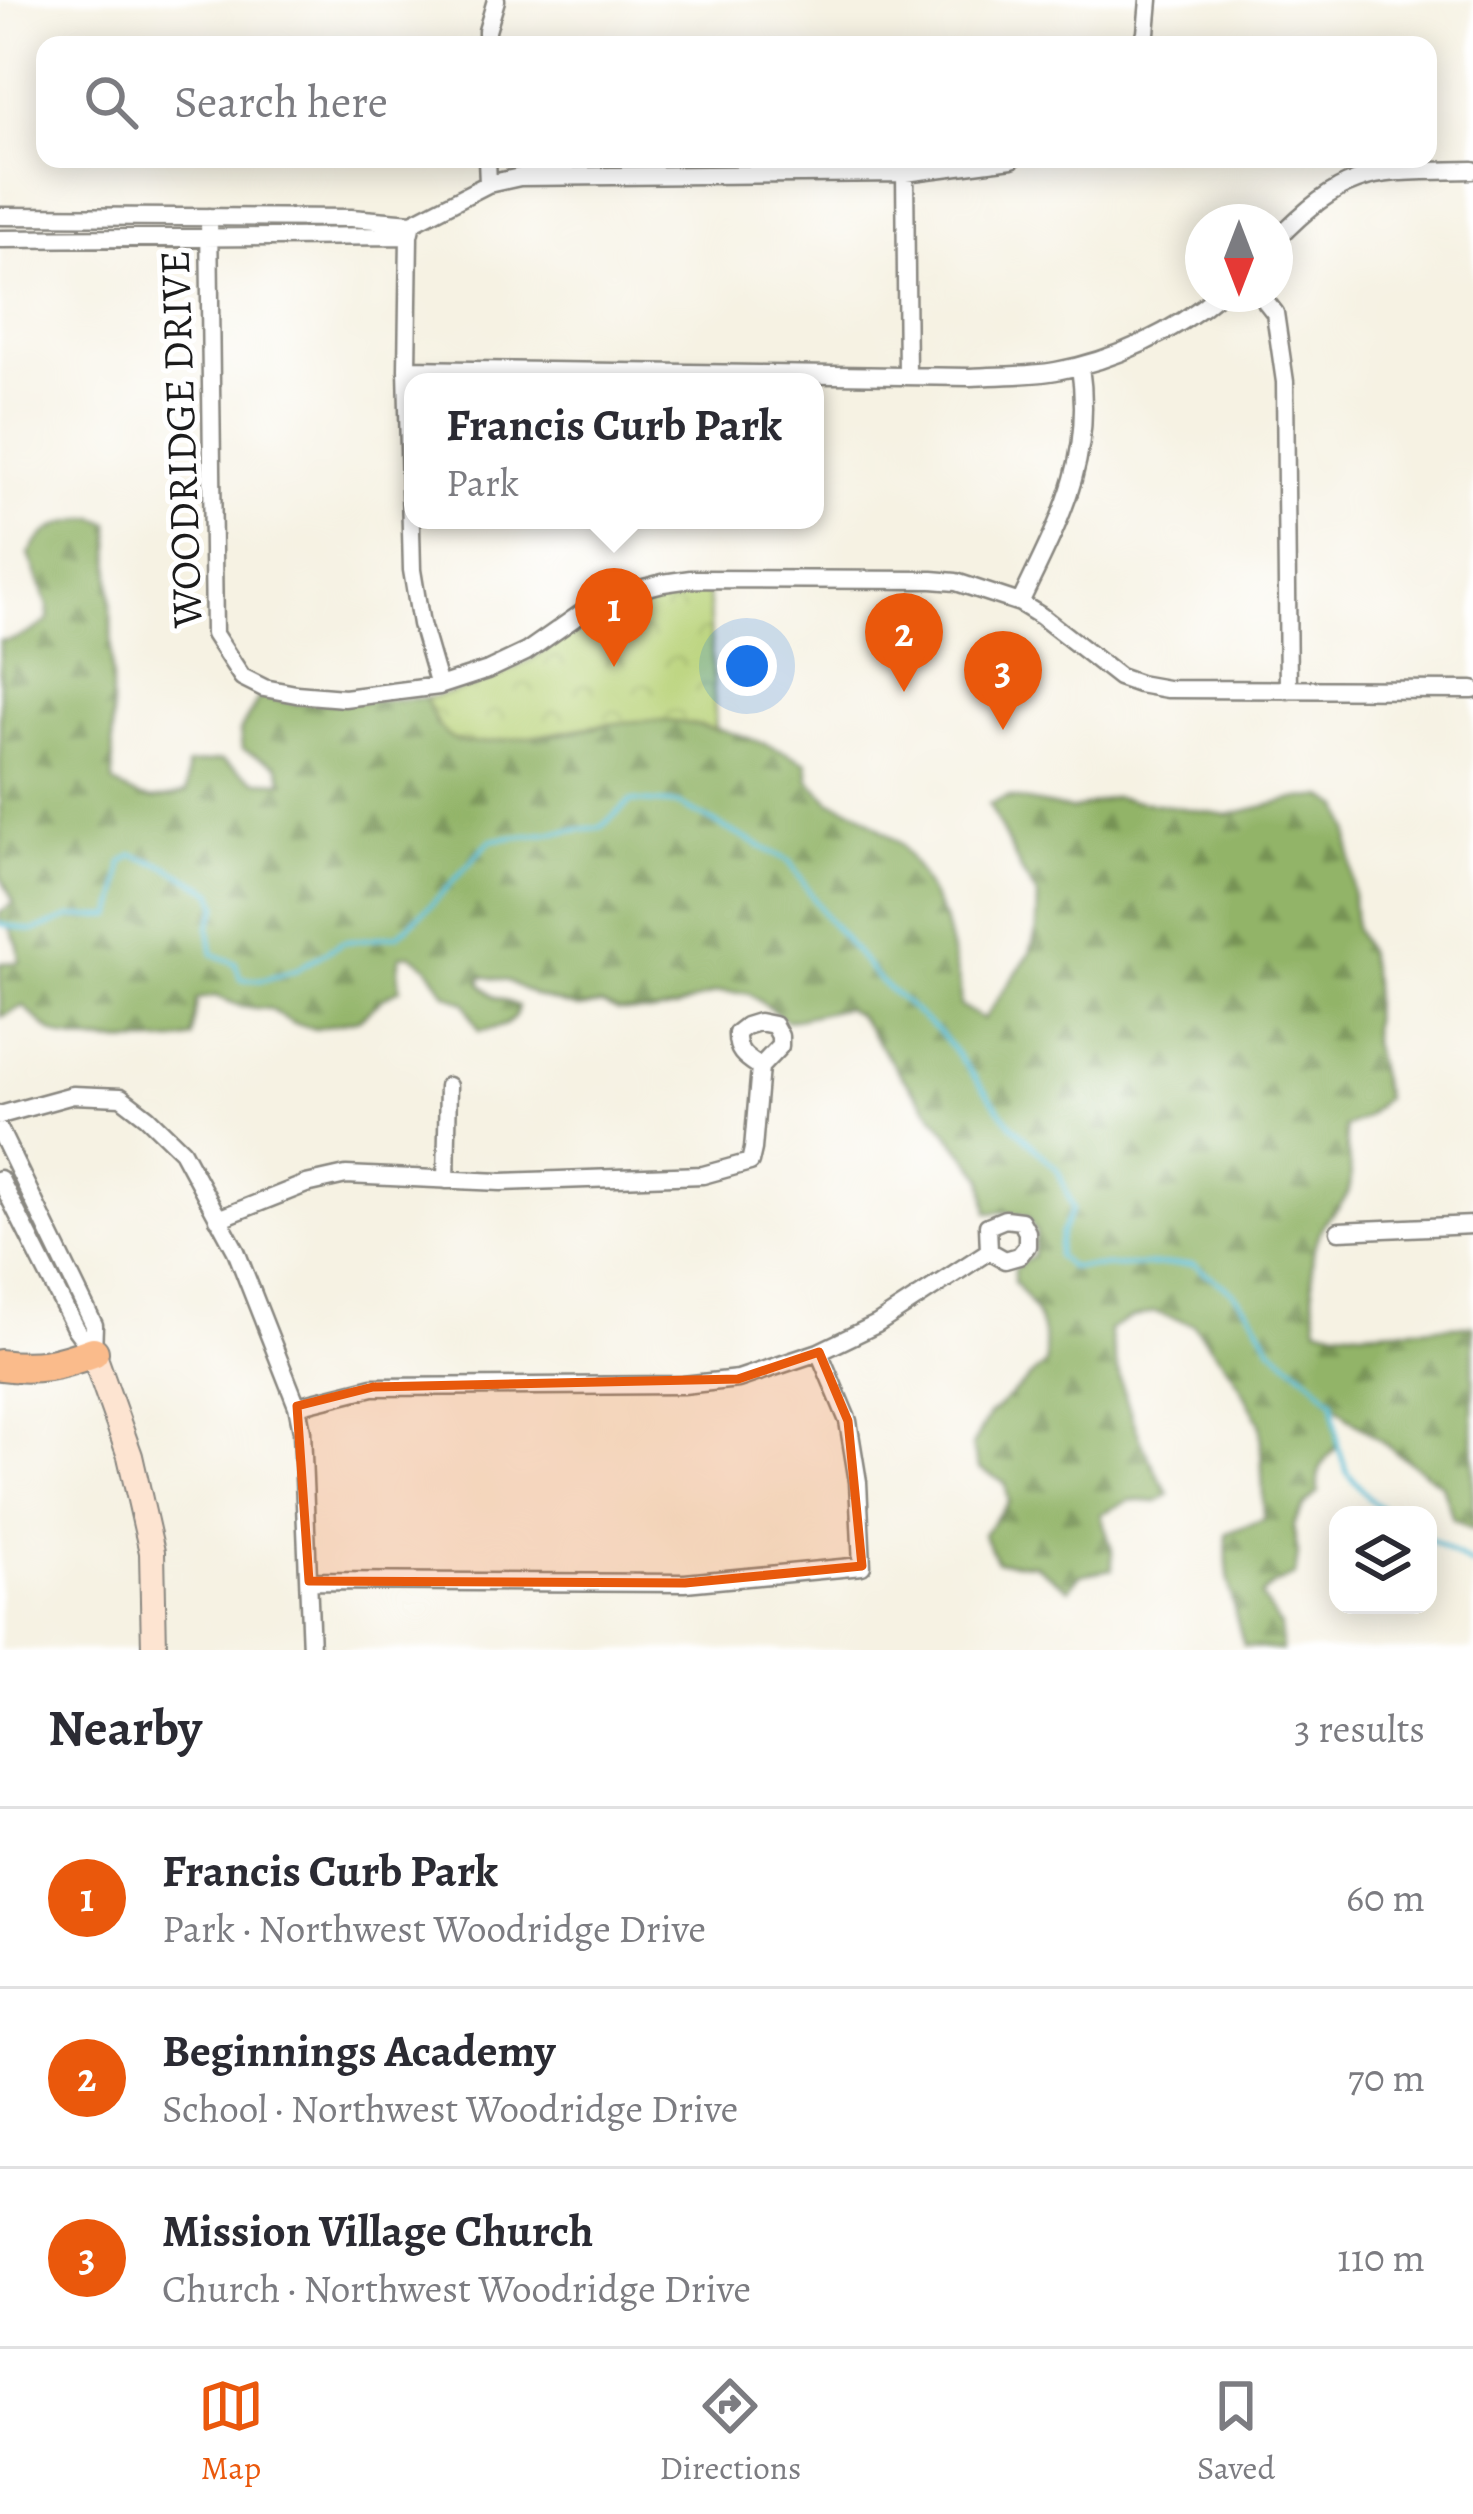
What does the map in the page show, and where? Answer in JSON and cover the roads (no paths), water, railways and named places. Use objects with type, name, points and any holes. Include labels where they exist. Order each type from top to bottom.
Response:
[{"type":"highway","points":[[0,1365],[55,1366],[93,1352]]},
{"type":"street","points":[[488,36],[496,0]]},
{"type":"street","points":[[1145,36],[1149,0]]},
{"type":"street","points":[[487,168],[488,184]]},
{"type":"street","points":[[0,239],[208,239],[410,229],[488,184],[520,177],[938,168]]},
{"type":"street","points":[[1293,223],[1354,179],[1382,172],[1473,170]]},
{"type":"street","points":[[905,172],[907,376]]},
{"type":"street","points":[[0,216],[351,218],[410,229]]},
{"type":"street","name":"WOODRIDGE DRIVE","points":[[209,217],[214,634],[242,677],[264,688],[344,698],[439,686]]},
{"type":"street","points":[[407,373],[410,229]]},
{"type":"street","points":[[824,375],[970,377],[1052,372],[1097,362],[1192,312]]},
{"type":"street","points":[[1274,312],[1285,382],[1288,690]]},
{"type":"street","points":[[1020,603],[1065,508],[1081,451],[1084,391],[1080,366]]},
{"type":"street","points":[[407,369],[693,373]]},
{"type":"street","points":[[411,529],[421,624],[439,686],[526,652],[586,610],[663,583],[711,579],[956,582],[1020,603],[1119,677],[1139,684],[1473,690]]},
{"type":"street","points":[[218,1219],[306,1184],[346,1175],[501,1182],[703,1175],[750,1162],[760,1066]]},
{"type":"street","points":[[446,1180],[448,1086]]},
{"type":"street","points":[[0,1115],[73,1094],[122,1097],[182,1151],[236,1251],[297,1406],[302,1431],[310,1650]]},
{"type":"street","points":[[0,1131],[94,1325],[93,1352]]},
{"type":"street","points":[[0,1179],[75,1328],[93,1352],[130,1456],[152,1552],[154,1650]]},
{"type":"street","points":[[1339,1231],[1473,1225]]},
{"type":"street","points":[[297,1406],[374,1387],[682,1384],[738,1379],[819,1352],[877,1324],[988,1251]]},
{"type":"street","points":[[309,1581],[685,1583],[862,1566],[858,1482],[848,1421],[819,1352]]},
{"type":"waterway","points":[[0,924],[33,931],[71,917],[113,916],[122,863],[133,855],[166,866],[213,892],[218,906],[209,927],[213,954],[235,963],[241,979],[263,980],[296,970],[343,942],[398,935],[491,840],[601,827],[631,801],[679,804],[789,861],[826,917],[880,981],[940,1033],[1012,1125],[1058,1170],[1073,1209],[1061,1233],[1057,1256],[1069,1267],[1193,1264],[1232,1291],[1270,1346],[1333,1401],[1338,1446],[1347,1472],[1378,1506]]},
{"type":"waterway","points":[[1437,1543],[1473,1565]]},
{"type":"place","name":"Francis Curb Park","points":[[614,667]]},
{"type":"place","name":"Beginnings Academy","points":[[904,692]]},
{"type":"place","name":"Mission Village Church","points":[[1003,730]]}]
